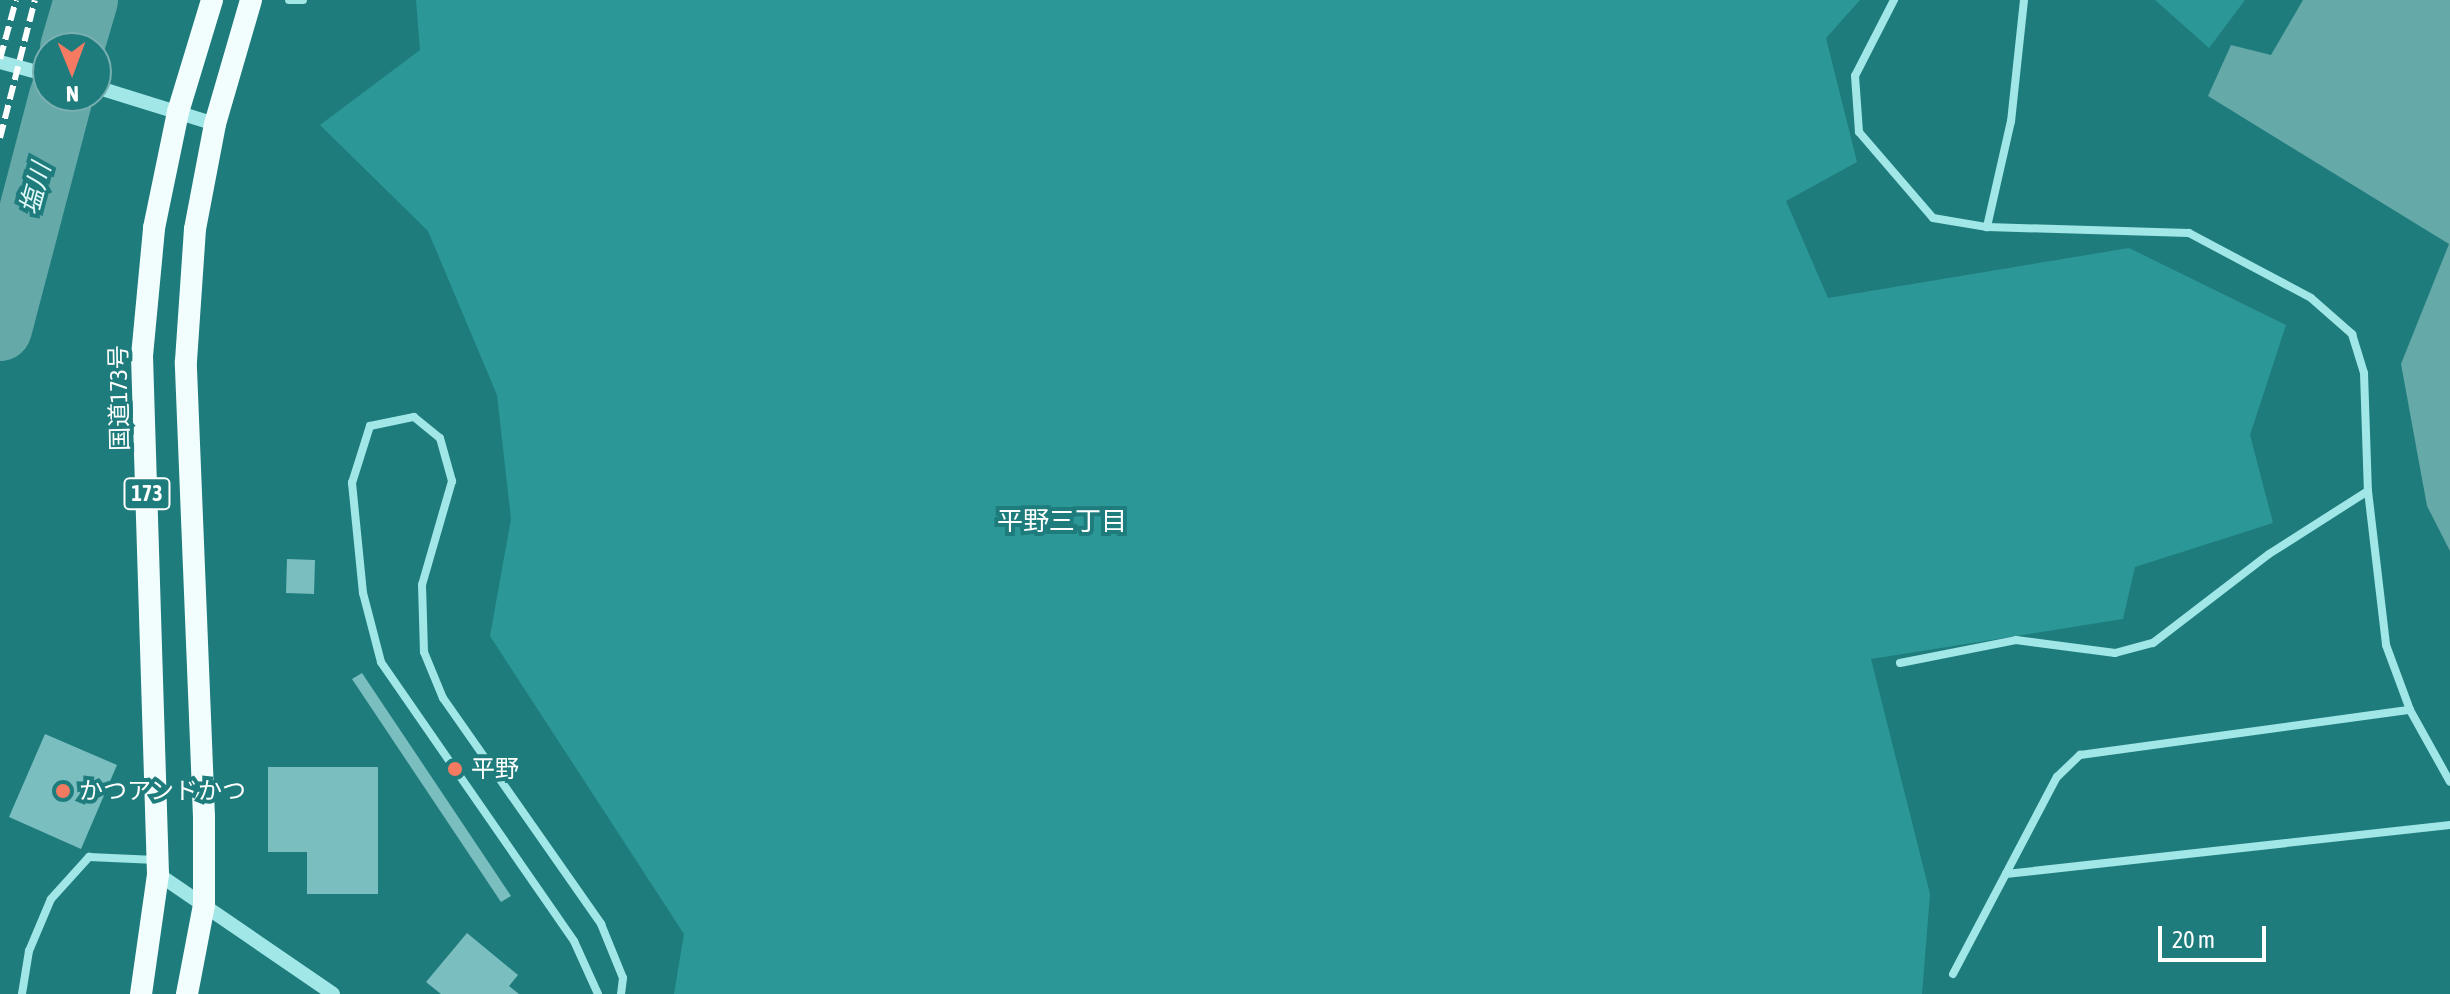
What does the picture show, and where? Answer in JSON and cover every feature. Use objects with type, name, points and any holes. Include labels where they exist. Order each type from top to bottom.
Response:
[{"type":"highway","name":"国道173号","points":[[141,994],[158,867],[142,356],[154,228],[178,112],[212,0]]},
{"type":"highway","name":"173","points":[[187,994],[204,905],[186,361],[195,229],[215,124],[251,0]]},
{"type":"street","points":[[289,0],[303,0]]},
{"type":"street","points":[[1894,0],[1855,76],[1859,132],[1933,218],[1987,227],[2189,233],[2311,298],[2352,334],[2364,373],[2368,491],[2386,645],[2410,710],[2450,782]]},
{"type":"street","points":[[1987,227],[2011,121],[2024,0]]},
{"type":"street","points":[[0,62],[32,70]]},
{"type":"street","points":[[112,92],[215,124]]},
{"type":"street","points":[[598,994],[574,941],[381,662],[369,626],[352,483],[370,426],[414,417],[440,438],[452,481],[422,585],[424,652],[443,698],[601,924],[623,978],[621,994]]},
{"type":"street","points":[[1900,663],[2016,640],[2115,653],[2153,643],[2269,554],[2368,491]]},
{"type":"street","points":[[1953,974],[2057,777],[2080,755],[2410,710]]},
{"type":"street","points":[[2006,874],[2450,825]]},
{"type":"street","points":[[22,994],[29,951],[51,899],[89,857],[158,867],[204,905],[333,994]]},
{"type":"shaded area","points":[[416,0],[1860,0],[1826,38],[1857,162],[1786,201],[1828,298],[2129,248],[2286,325],[2250,435],[2273,523],[2135,567],[2123,619],[1871,659],[1930,894],[1922,994],[674,994],[684,934],[490,636],[511,519],[497,395],[428,231],[320,125],[420,50]]},
{"type":"shaded area","points":[[2155,0],[2245,0],[2209,48]]},
{"type":"shaded area","points":[[2303,0],[2450,0],[2450,551],[2427,506],[2401,364],[2449,244],[2208,96],[2231,45],[2271,55]]},
{"type":"building","points":[[287,559],[315,560],[314,594],[286,593]]},
{"type":"building","points":[[362,673],[511,896],[501,902],[352,679]]},
{"type":"building","name":"かつアンドかつ","points":[[45,734],[117,765],[81,849],[9,817]]},
{"type":"building","points":[[268,767],[378,767],[378,894],[307,894],[307,852],[268,852]]},
{"type":"building","points":[[467,933],[518,975],[509,986],[519,994],[441,994],[426,982]]},
{"type":"waterway","name":"塩川","points":[[77,32],[86,0]]},
{"type":"waterway","name":"塩川","points":[[0,329],[57,112]]},
{"type":"railway","points":[[0,59],[16,0]]},
{"type":"railway","points":[[0,138],[35,0]]},
{"type":"place","name":"平野","points":[[455,769]]},
{"type":"place","name":"かつアンドかつ","points":[[63,791]]},
{"type":"district","name":"平野三丁目","points":[[1062,522]]}]
